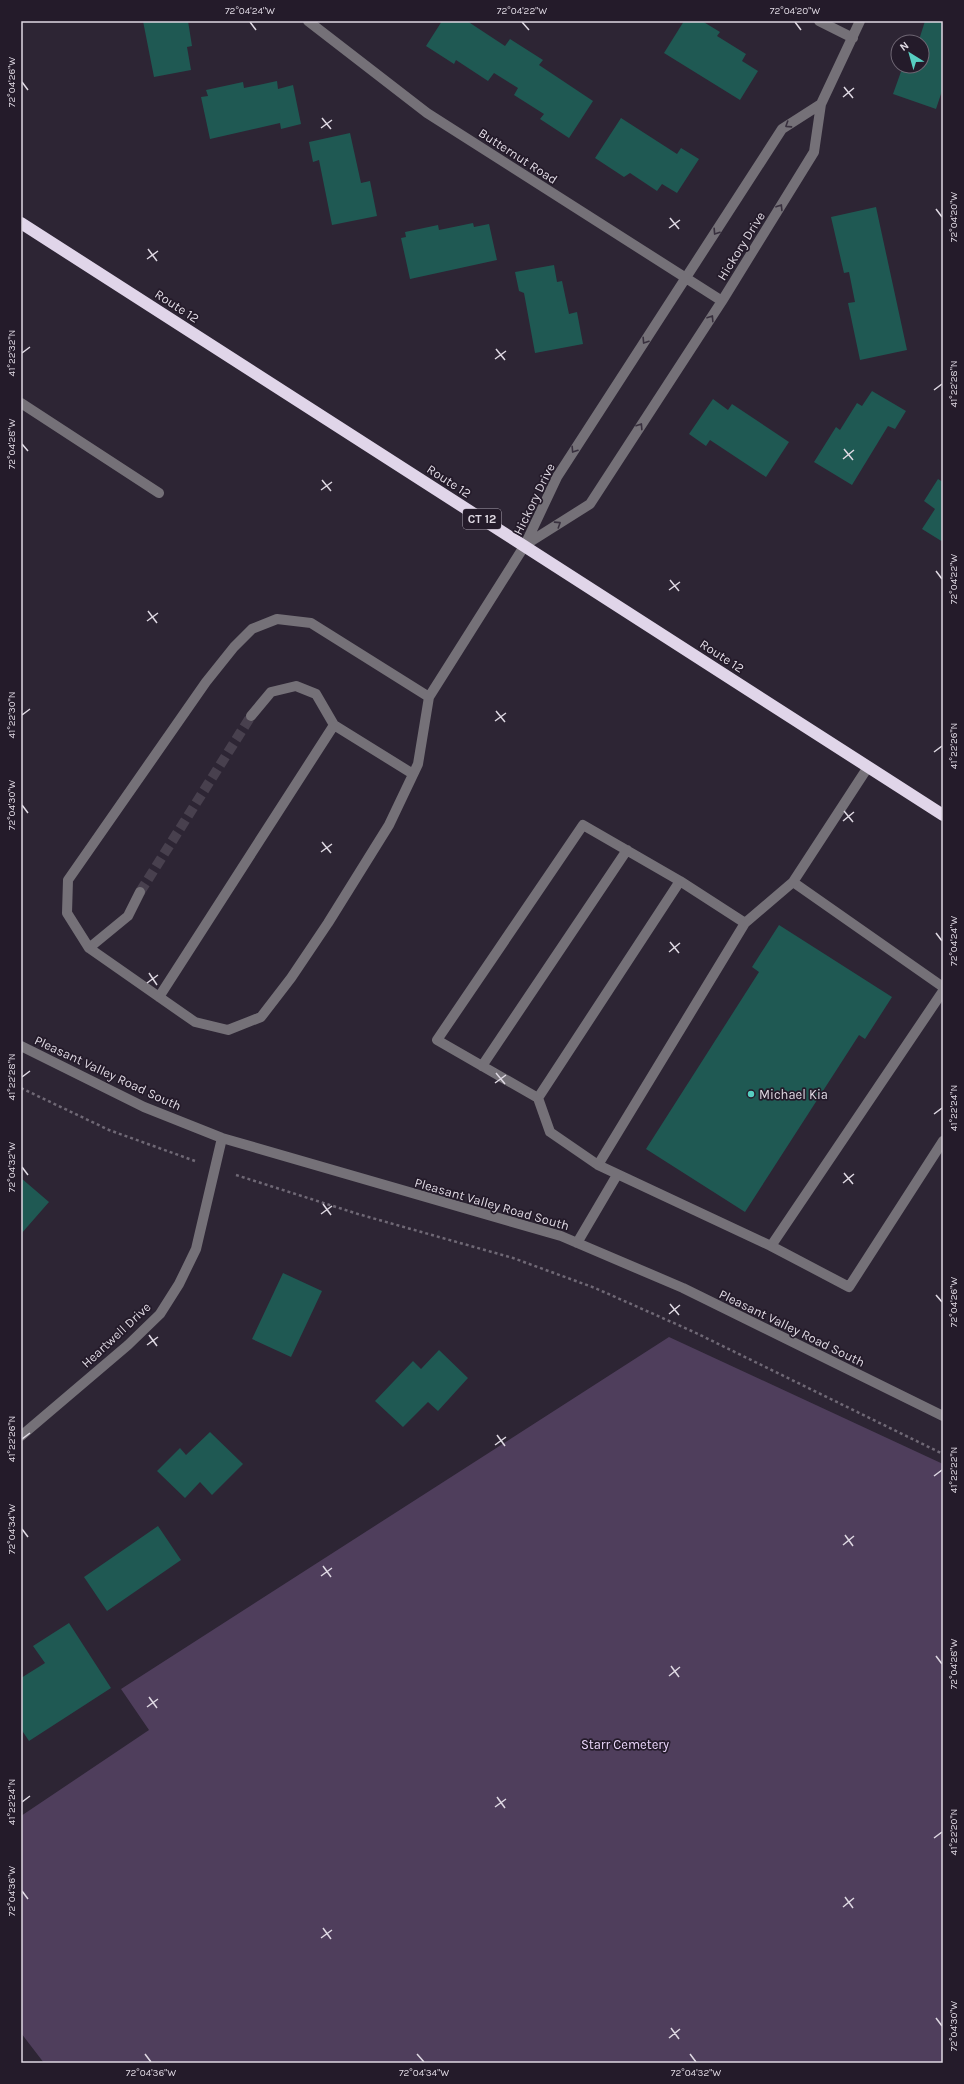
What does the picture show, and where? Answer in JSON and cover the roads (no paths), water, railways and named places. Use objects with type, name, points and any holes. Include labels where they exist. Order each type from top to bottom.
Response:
[{"type":"highway","name":"Route 12","points":[[21,223],[525,545],[943,815]]},
{"type":"street","name":"Butternut Road","points":[[308,21],[427,114],[722,301]]},
{"type":"street","points":[[819,21],[853,38]]},
{"type":"street","name":"Hickory Drive","points":[[525,545],[590,504],[722,301],[814,152],[821,104],[860,21]]},
{"type":"street","name":"Hickory Drive","points":[[525,545],[557,477],[782,129],[821,104]]},
{"type":"street","points":[[21,403],[159,493]]},
{"type":"street","points":[[429,697],[311,623],[276,619],[252,629],[234,647],[206,682],[68,880],[67,913],[89,948],[196,1022],[228,1030],[261,1017],[291,978],[357,878],[389,825],[418,764],[429,697],[525,545]]},
{"type":"street","points":[[252,716],[271,692],[296,686],[316,694],[334,725],[413,774]]},
{"type":"street","points":[[159,997],[334,725]]},
{"type":"street","points":[[598,1165],[745,923],[793,882],[868,767]]},
{"type":"street","points":[[745,923],[680,881],[583,825],[437,1040],[538,1098],[550,1132],[598,1165],[771,1246],[849,1287],[943,1142]]},
{"type":"street","points":[[482,1066],[627,850]]},
{"type":"street","points":[[538,1098],[680,881]]},
{"type":"street","points":[[793,882],[943,987]]},
{"type":"street","points":[[89,948],[128,916],[140,892]]},
{"type":"street","points":[[771,1246],[943,991]]},
{"type":"street","name":"Pleasant Valley Road South","points":[[21,1046],[144,1107],[222,1138],[554,1234],[577,1243],[683,1288],[943,1416]]},
{"type":"street","name":"Heartwell Drive","points":[[21,1436],[128,1345],[160,1314],[179,1284],[196,1249],[222,1138]]},
{"type":"street","points":[[577,1243],[617,1175]]},
{"type":"tunnel","points":[[140,892],[251,716]]},
{"type":"place","name":"Michael Kia","points":[[751,1094]]},
{"type":"park label","name":"Starr Cemetery","points":[[625,1744]]}]
